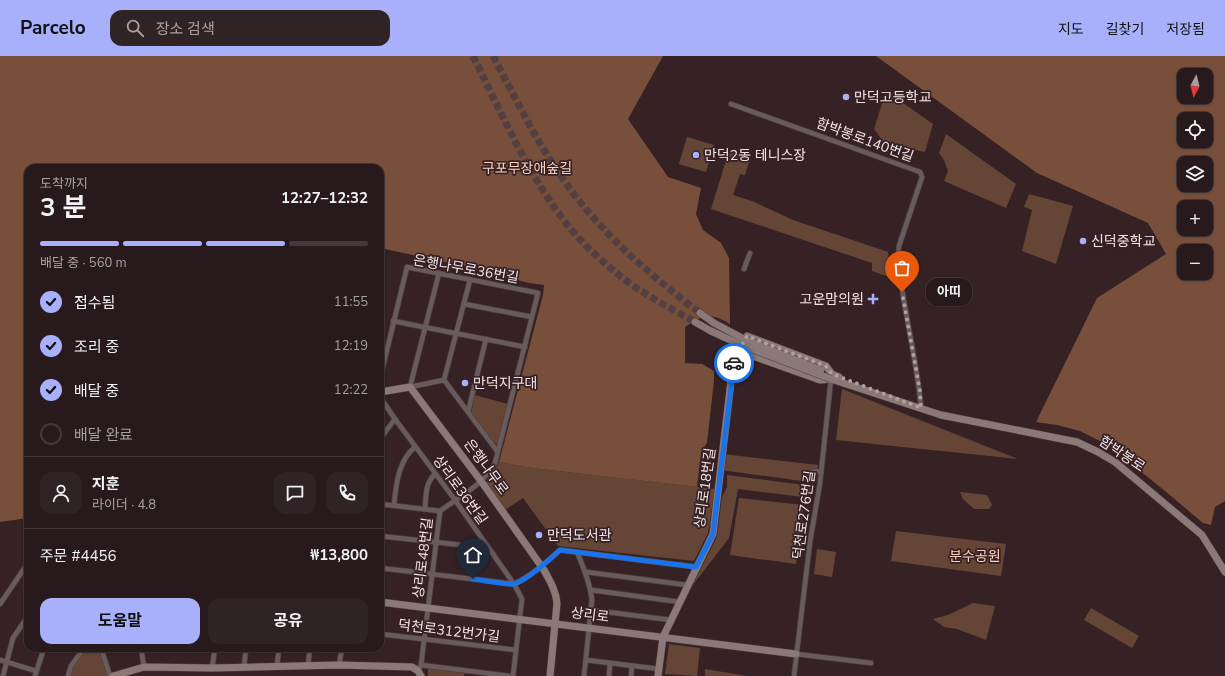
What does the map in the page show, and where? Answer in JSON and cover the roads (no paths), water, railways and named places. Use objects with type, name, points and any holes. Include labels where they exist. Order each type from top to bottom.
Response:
[{"type":"main road","points":[[700,313],[714,323],[744,339],[832,376]]},
{"type":"main road","points":[[695,322],[711,331],[754,350],[832,376]]},
{"type":"main road","name":"상리로18번길","points":[[659,673],[664,636],[713,534],[730,387],[734,364],[747,336],[826,366],[832,376]]},
{"type":"main road","points":[[739,351],[820,380],[832,376]]},
{"type":"main road","name":"함박봉로","points":[[832,376],[921,408],[962,419],[1077,442],[1098,452],[1115,462],[1202,535],[1225,572]]},
{"type":"main road","points":[[384,391],[410,387]]},
{"type":"main road","name":"은행나무로","points":[[410,387],[481,481],[542,566],[551,583],[558,603],[550,676]]},
{"type":"main road","name":"상리로","points":[[384,602],[664,636],[796,654]]},
{"type":"main road","points":[[114,676],[144,667],[212,668],[339,665],[412,667],[420,670]]},
{"type":"street","name":"함박봉로140번길","points":[[731,104],[920,172],[922,177],[901,240],[898,254],[902,292],[920,391],[921,408]]},
{"type":"street","points":[[744,269],[750,253]]},
{"type":"street","name":"은행나무로36번길","points":[[384,361],[407,267],[538,293],[495,463],[481,481],[440,511]]},
{"type":"street","points":[[439,273],[410,387],[444,380]]},
{"type":"street","points":[[444,380],[470,280]]},
{"type":"street","points":[[464,304],[532,317]]},
{"type":"street","points":[[393,321],[525,347]]},
{"type":"street","points":[[468,412],[486,339]]},
{"type":"street","name":"덕천로276번길","points":[[794,676],[832,376]]},
{"type":"street","points":[[444,380],[498,451]]},
{"type":"street","name":"상리로36번길","points":[[384,403],[455,500],[514,584],[522,599],[512,676]]},
{"type":"street","points":[[384,434],[395,420]]},
{"type":"street","points":[[394,505],[397,480],[405,458],[415,446]]},
{"type":"street","points":[[814,471],[821,472]]},
{"type":"street","points":[[425,509],[428,484],[430,478],[435,474]]},
{"type":"street","points":[[384,504],[440,511]]},
{"type":"street","name":"상리로48번길","points":[[420,670],[440,511]]},
{"type":"street","points":[[384,536],[488,548]]},
{"type":"street","points":[[384,569],[514,584],[542,566],[560,550],[696,567]]},
{"type":"street","points":[[577,552],[586,572],[591,590],[590,628],[584,676]]},
{"type":"street","points":[[0,604],[24,569]]},
{"type":"street","points":[[586,572],[688,585]]},
{"type":"street","points":[[591,590],[680,602]]},
{"type":"street","points":[[591,610],[671,620]]},
{"type":"street","points":[[3,676],[13,638],[24,622]]},
{"type":"street","name":"덕천로312번가길","points":[[384,634],[516,650]]},
{"type":"street","points":[[0,660],[36,674],[43,652]]},
{"type":"street","points":[[68,676],[71,666],[81,652]]},
{"type":"street","points":[[102,652],[110,676]]},
{"type":"street","points":[[142,652],[144,667]]},
{"type":"street","points":[[212,668],[214,652]]},
{"type":"street","points":[[244,667],[246,652]]},
{"type":"street","points":[[277,666],[279,652]]},
{"type":"street","points":[[308,666],[310,652]]},
{"type":"street","points":[[339,665],[341,652]]},
{"type":"street","points":[[796,654],[871,663]]},
{"type":"street","points":[[586,660],[632,666],[659,673]]},
{"type":"street","points":[[609,676],[610,663]]},
{"type":"street","points":[[631,676],[632,666]]},
{"type":"street","points":[[420,670],[509,676]]},
{"type":"tunnel","points":[[473,56],[527,163],[552,204],[571,229],[582,242],[622,278],[652,298],[695,322]]},
{"type":"tunnel","points":[[493,56],[545,152],[579,201],[611,236],[645,269],[700,313]]},
{"type":"place","name":"만덕고등학교","points":[[846,97]]},
{"type":"place","name":"만덕2동 테니스장","points":[[696,155]]},
{"type":"place","name":"신덕중학교","points":[[1083,241]]},
{"type":"place","name":"아띠","points":[[902,292]]},
{"type":"place","name":"고운맘의원","points":[[873,299]]},
{"type":"place","name":"만덕지구대","points":[[465,383]]},
{"type":"place","name":"만덕도서관","points":[[539,535]]},
{"type":"park label","name":"구포무장애숲길","points":[[527,168]]},
{"type":"park label","name":"분수공원","points":[[975,556]]}]
